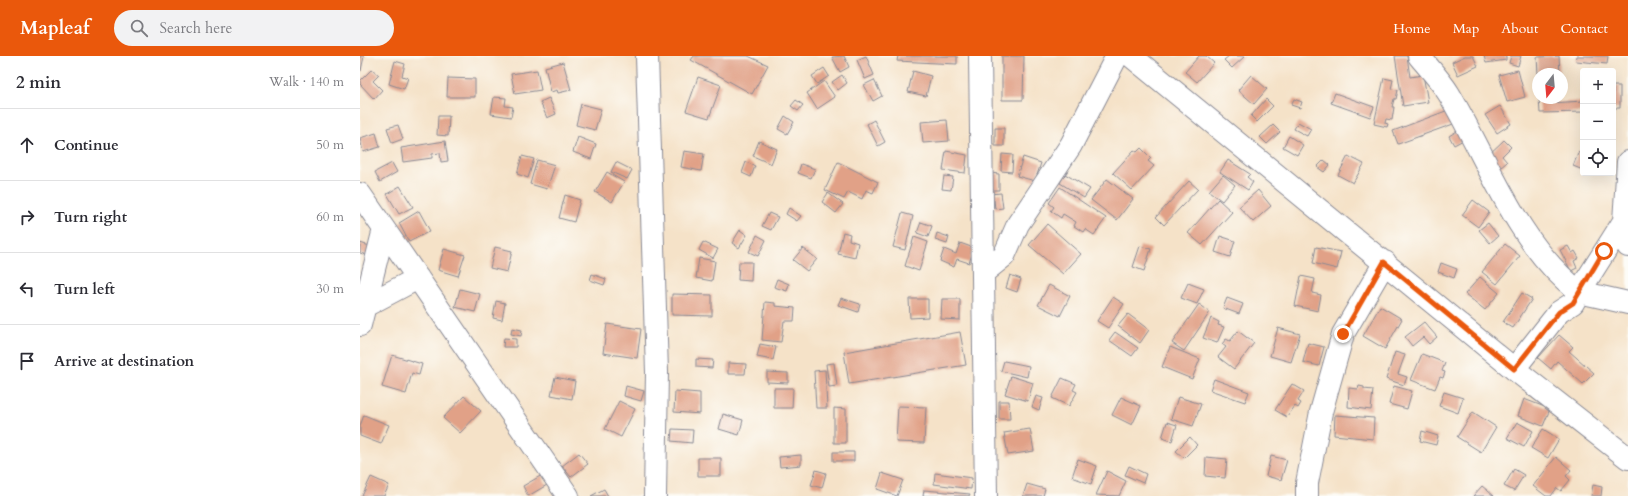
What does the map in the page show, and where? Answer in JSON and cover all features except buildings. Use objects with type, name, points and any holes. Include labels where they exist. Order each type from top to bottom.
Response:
[{"type":"street","points":[[647,56],[657,372],[655,496]]},
{"type":"street","points":[[980,56],[986,496]]},
{"type":"street","points":[[983,273],[1004,256],[1018,224],[1071,145],[1117,56]]},
{"type":"street","points":[[1131,56],[1514,369],[1628,458]]},
{"type":"street","points":[[1419,56],[1448,93],[1490,173],[1533,245],[1568,283],[1579,292],[1628,303]]},
{"type":"street","points":[[1628,162],[1624,221],[1628,246]]},
{"type":"street","points":[[360,194],[568,496]]},
{"type":"street","points":[[1514,369],[1559,312],[1573,303],[1624,221]]},
{"type":"street","points":[[362,316],[384,229]]},
{"type":"street","points":[[1306,496],[1307,483],[1321,412],[1343,334],[1384,262]]},
{"type":"street","points":[[362,316],[418,278]]},
{"type":"route","points":[[1343,334],[1384,262],[1514,369],[1559,312],[1573,303],[1604,251]]}]
